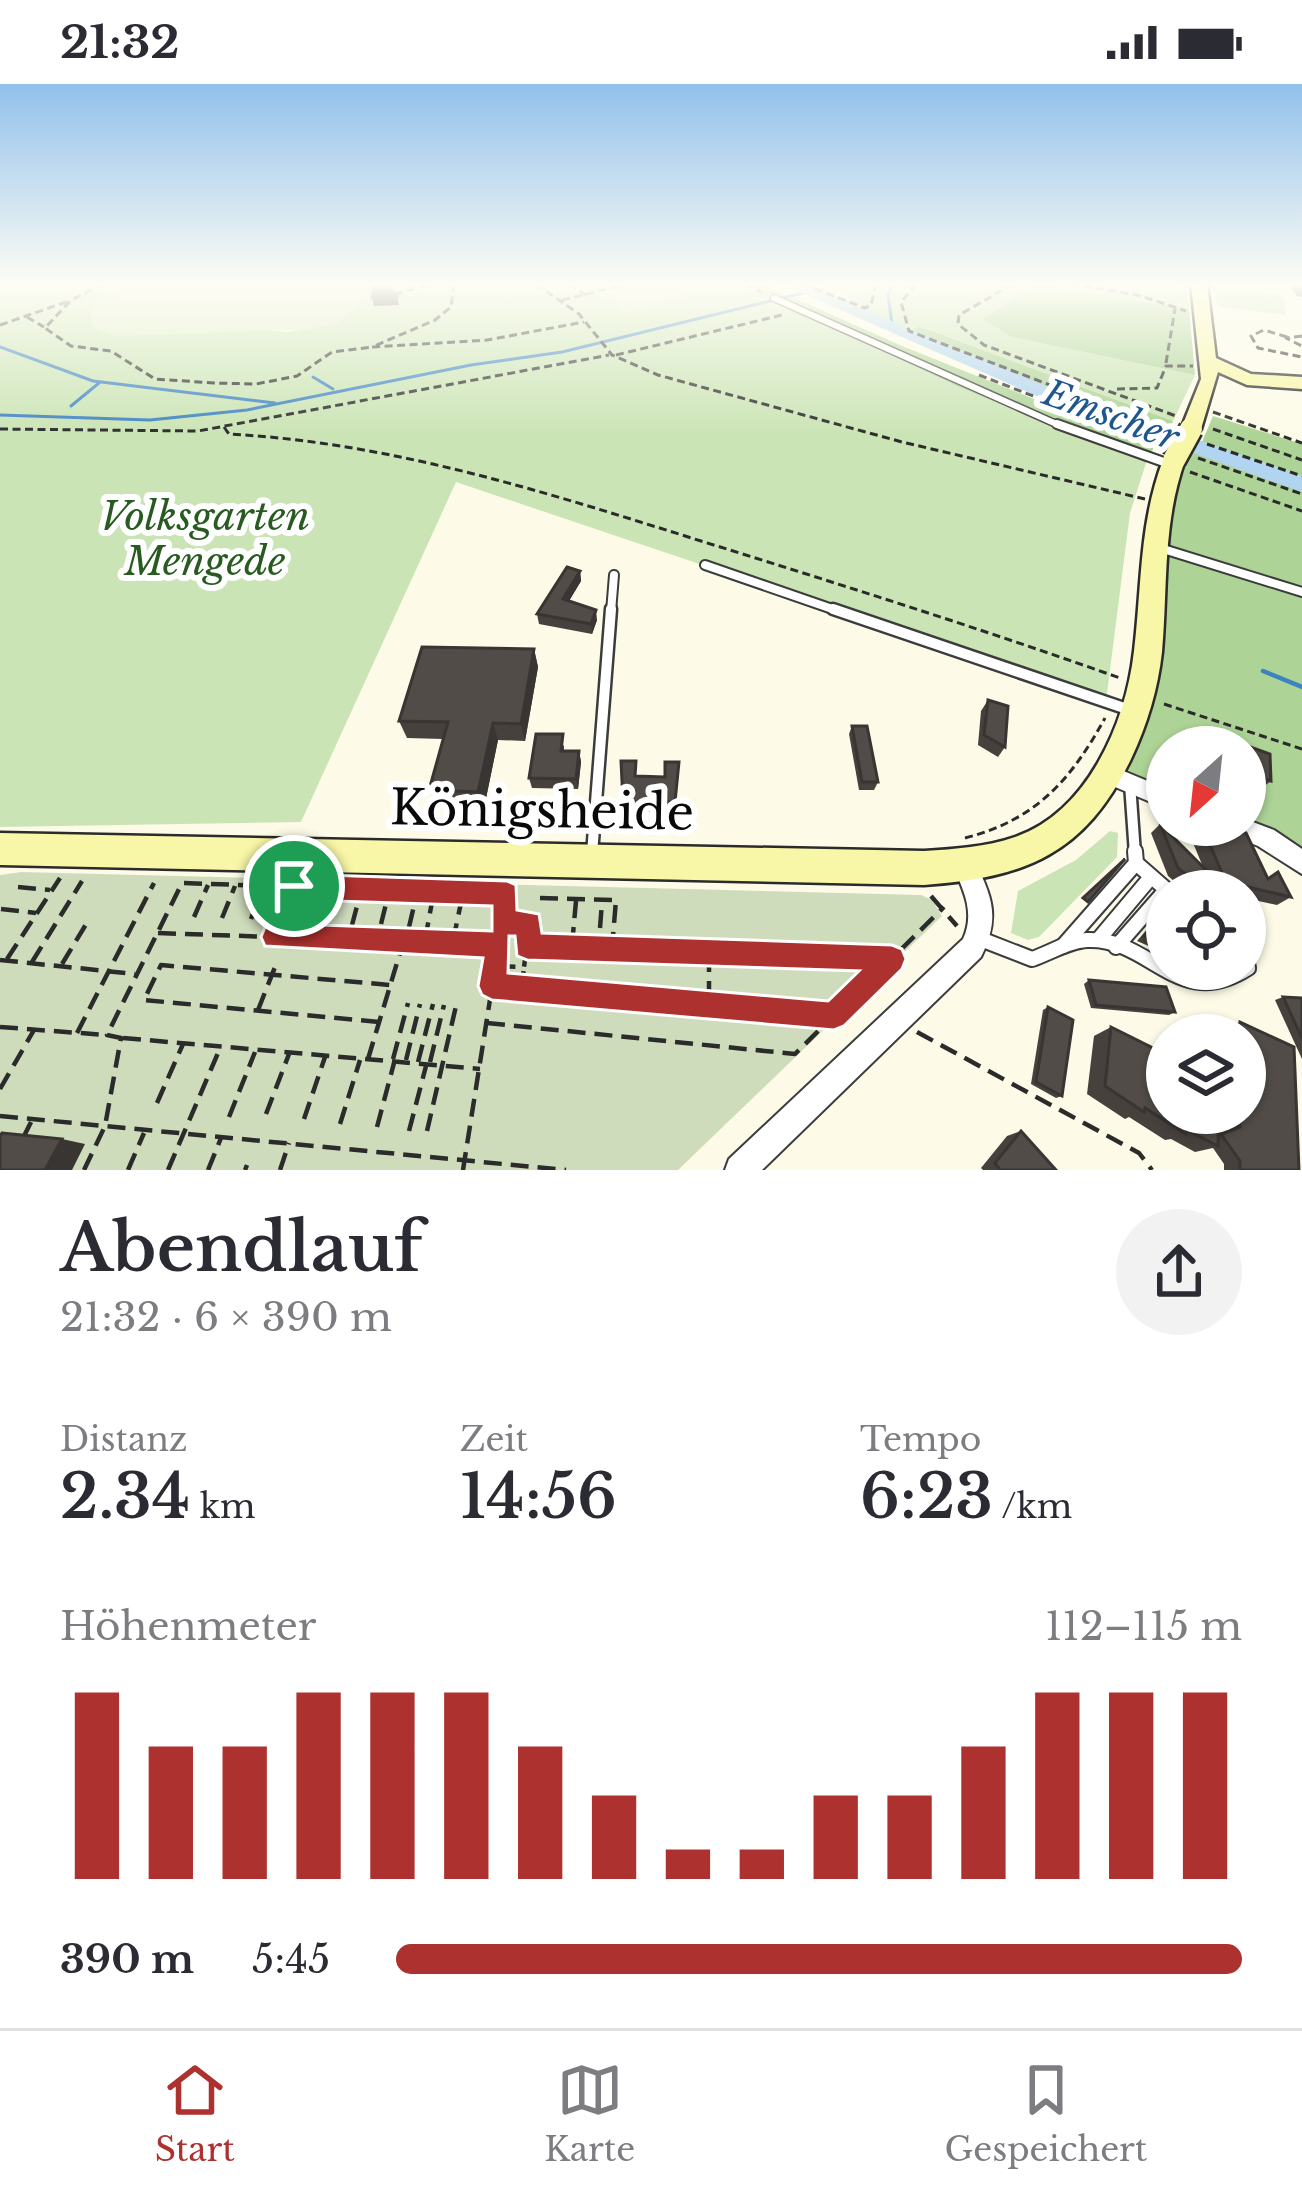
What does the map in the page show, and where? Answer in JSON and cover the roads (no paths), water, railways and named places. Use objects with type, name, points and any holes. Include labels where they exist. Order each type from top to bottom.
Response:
[{"type":"main road","name":"Königsheide","points":[[0,849],[592,860],[1010,856],[1060,834],[1119,779],[1149,645],[1152,520],[1197,429],[1203,335]]},
{"type":"main road","points":[[1203,364],[1246,379],[1296,380]]},
{"type":"main road","points":[[1197,429],[1296,380]]},
{"type":"street","points":[[1119,779],[1146,791]]},
{"type":"street","points":[[1266,838],[1302,862]]},
{"type":"street","points":[[740,1170],[975,943],[982,908],[958,853]]},
{"type":"lane","points":[[856,335],[1096,441],[1197,429]]},
{"type":"lane","points":[[1149,545],[1302,592]]},
{"type":"lane","points":[[704,565],[1136,705]]},
{"type":"lane","points":[[592,860],[614,575]]},
{"type":"lane","points":[[1119,779],[1136,863],[1146,872]]},
{"type":"lane","points":[[1063,946],[1136,863]]},
{"type":"lane","points":[[1098,940],[1146,883]]},
{"type":"lane","points":[[1116,947],[1146,913]]},
{"type":"lane","points":[[975,943],[1032,959],[1063,946],[1098,940],[1146,961]]},
{"type":"waterway","points":[[0,415],[150,420],[247,410],[633,335]]},
{"type":"waterway","name":"Emscher","points":[[909,335],[1046,393],[1302,484]]},
{"type":"waterway","points":[[0,347],[93,381],[275,403]]},
{"type":"waterway","points":[[313,377],[333,389]]},
{"type":"waterway","points":[[71,406],[99,383]]},
{"type":"waterway","points":[[1263,671],[1302,687]]},
{"type":"park label","name":"Volksgarten Mengede","points":[[205,538]]}]
